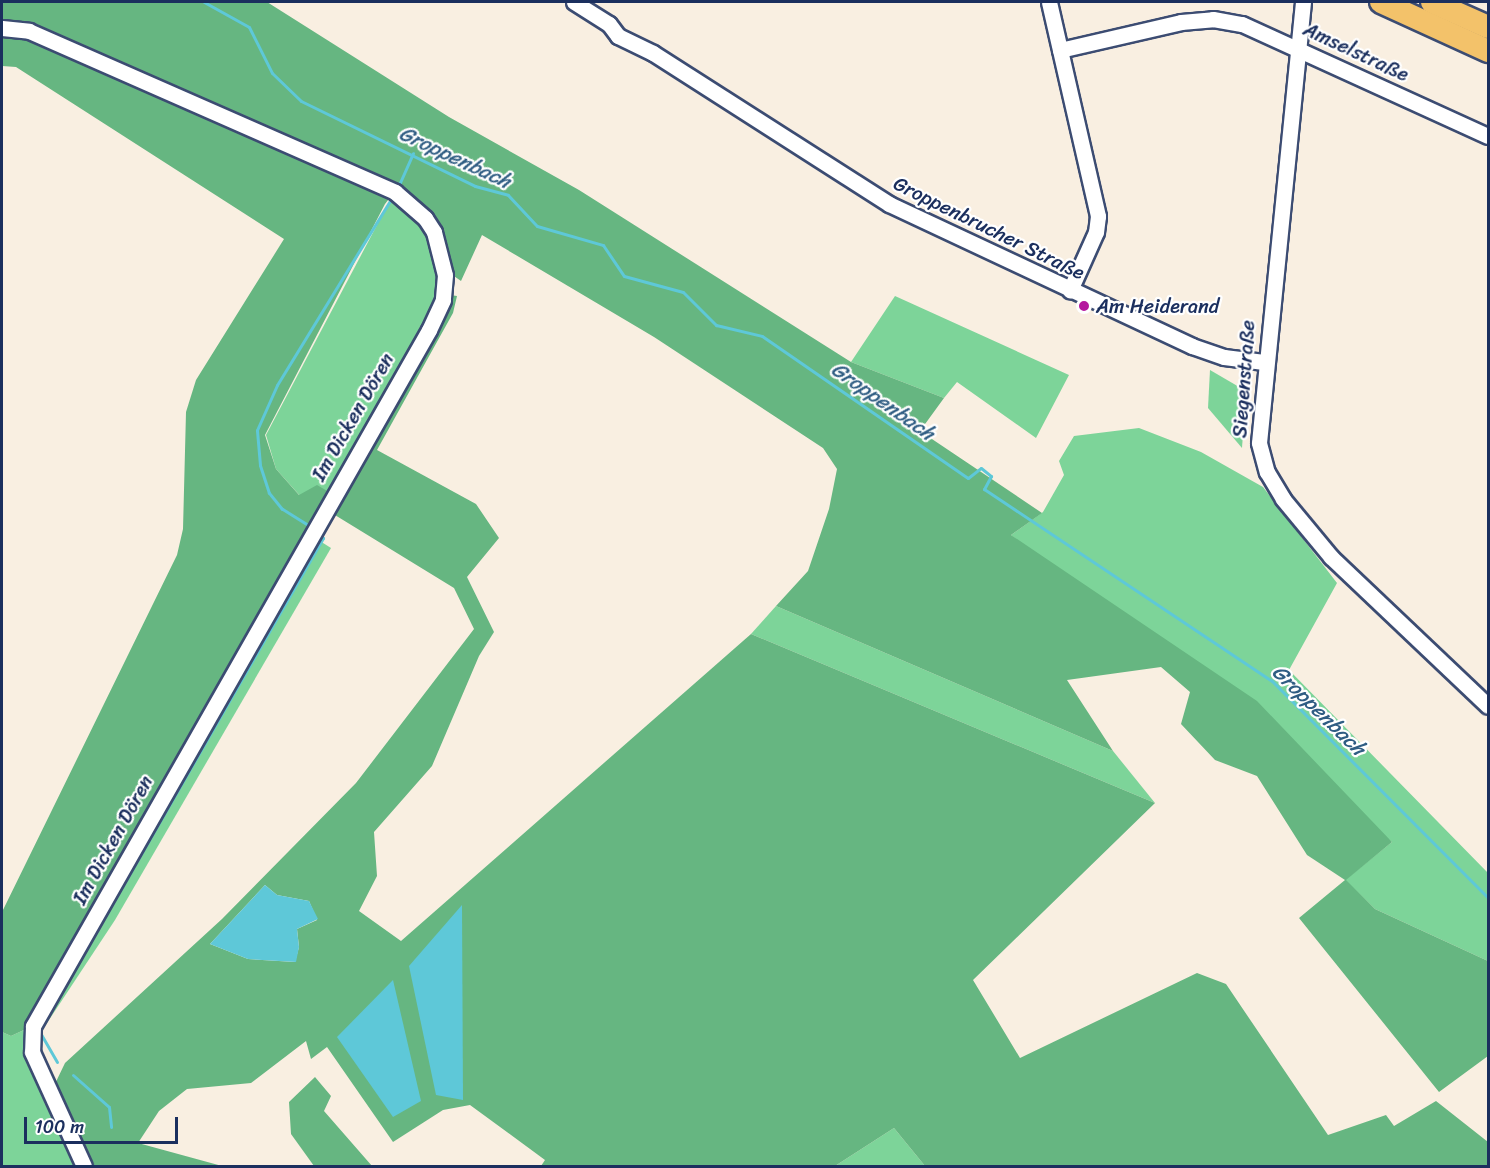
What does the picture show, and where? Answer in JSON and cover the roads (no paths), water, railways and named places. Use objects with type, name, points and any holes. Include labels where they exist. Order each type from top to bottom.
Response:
[{"type":"highway","points":[[1381,2],[1488,51]]},
{"type":"highway","points":[[1432,2],[1488,27]]},
{"type":"street","name":"Groppenbrucher Straße","points":[[574,2],[609,24],[642,39],[654,53],[889,204],[1210,353],[1264,362]]},
{"type":"street","points":[[1049,2],[1098,216],[1096,232],[1070,290]]},
{"type":"street","name":"Siegenstraße","points":[[1303,2],[1264,362],[1259,443],[1267,472],[1283,499],[1330,557],[1488,706]]},
{"type":"street","name":"Amselstraße","points":[[1060,50],[1181,22],[1213,19],[1242,24],[1488,136]]},
{"type":"street","name":"Im Dicken Dören","points":[[2,28],[29,31],[395,192],[411,204],[434,232],[445,275],[443,300],[429,330],[42,1009],[30,1039],[43,1080],[84,1167]]},
{"type":"water","points":[[265,885],[277,895],[309,901],[318,919],[297,929],[299,947],[296,962],[248,959],[210,944]]},
{"type":"water","points":[[462,905],[463,1100],[436,1095],[409,966]]},
{"type":"water","points":[[393,980],[421,1101],[393,1117],[337,1037]]},
{"type":"waterway","name":"Groppenbach","points":[[204,2],[249,27],[272,73],[301,101],[475,186],[508,195],[537,226],[603,245],[624,276],[683,292],[716,325],[762,336],[968,478],[981,468],[991,476],[984,489],[1272,681],[1488,898]]},
{"type":"waterway","points":[[398,187],[413,153]]},
{"type":"waterway","points":[[308,525],[282,509],[269,493],[260,465],[257,430],[277,385],[392,197]]},
{"type":"waterway","points":[[57,1062],[39,1031],[323,538],[320,534]]},
{"type":"waterway","points":[[73,1075],[109,1107],[111,1127]]},
{"type":"place","name":"Am Heiderand","points":[[1084,306]]}]
